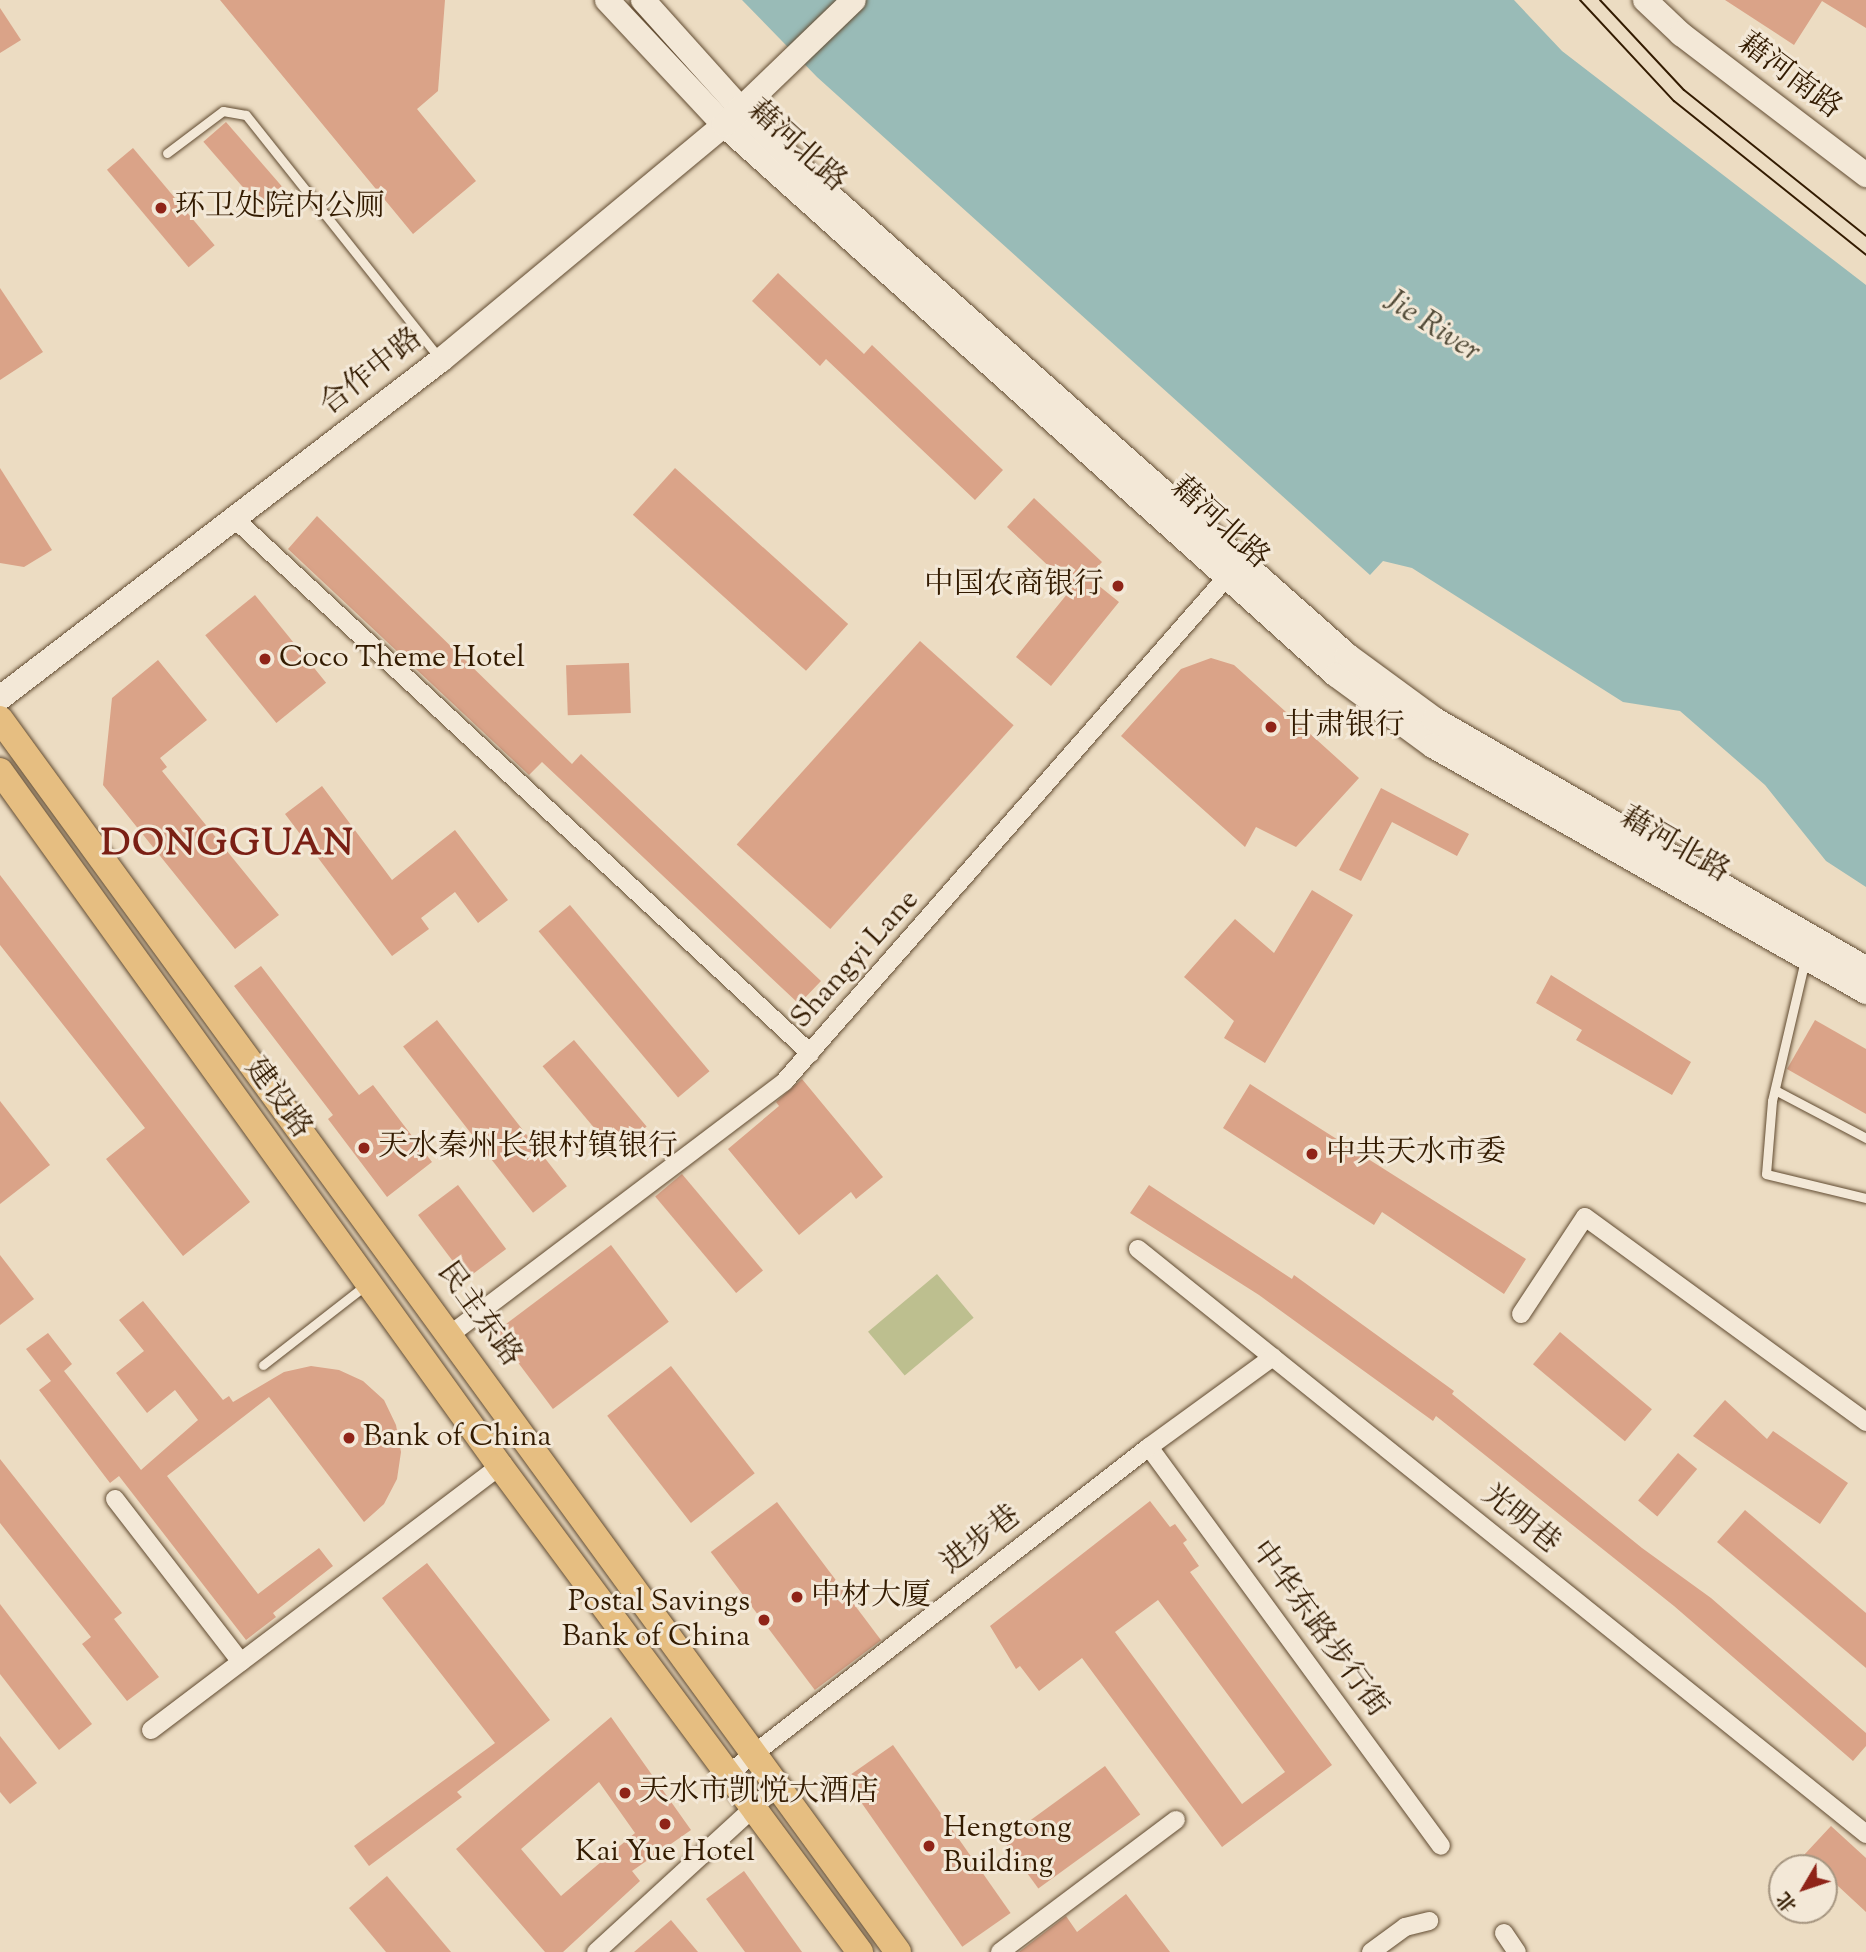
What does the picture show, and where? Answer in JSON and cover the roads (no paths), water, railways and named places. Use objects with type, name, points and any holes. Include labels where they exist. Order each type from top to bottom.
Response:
[{"type":"main road","name":"藉河北路","points":[[607,0],[732,117],[1236,567],[1347,655],[1434,719],[1866,968]]},
{"type":"main road","name":"藉河北路","points":[[643,0],[732,117]]},
{"type":"main road","name":"合作中路","points":[[0,698],[441,360],[732,117],[771,83],[854,0]]},
{"type":"main road","name":"藉河南路","points":[[1645,0],[1681,34],[1866,175]]},
{"type":"main road","name":"藉河北路","points":[[1236,567],[1336,675],[1433,747],[1866,992]]},
{"type":"main road","name":"民主东路","points":[[0,719],[451,1334],[751,1754],[898,1952]]},
{"type":"main road","name":"建设路","points":[[0,771],[500,1466]]},
{"type":"main road","points":[[500,1466],[860,1952]]},
{"type":"street","points":[[235,519],[810,1053]]},
{"type":"street","name":"Shangyi Lane","points":[[451,1334],[783,1082],[1236,567]]},
{"type":"street","points":[[1521,1314],[1585,1217],[1866,1422]]},
{"type":"street","name":"光明巷","points":[[1138,1249],[1866,1834]]},
{"type":"street","name":"进步巷","points":[[728,1774],[1149,1447],[1273,1357]]},
{"type":"street","name":"中华东路步行街","points":[[1149,1447],[1441,1846]]},
{"type":"street","points":[[151,1730],[500,1466]]},
{"type":"street","points":[[114,1499],[241,1662]]},
{"type":"street","points":[[596,1952],[776,1787]]},
{"type":"street","points":[[1000,1952],[1176,1820]]},
{"type":"street","points":[[1371,1952],[1405,1927],[1429,1921]]},
{"type":"street","points":[[1504,1933],[1517,1952]]},
{"type":"lane","points":[[167,153],[223,111],[246,115],[441,360]]},
{"type":"lane","points":[[1805,958],[1774,1090],[1766,1174],[1866,1198]]},
{"type":"lane","points":[[1774,1090],[1866,1138]]},
{"type":"lane","points":[[263,1365],[368,1283]]},
{"type":"water","name":"Jie River","points":[[742,0],[1514,0],[1562,51],[1866,285],[1866,887],[1826,861],[1765,785],[1680,711],[1623,702],[1412,568],[1383,561],[1370,575],[817,77]]},
{"type":"tram line","points":[[1580,0],[1674,101],[1866,255]]},
{"type":"tram line","points":[[1600,0],[1684,90],[1866,236]]},
{"type":"place","name":"环卫处院内公厕","points":[[161,208]]},
{"type":"place","name":"中国农商银行","points":[[1118,586]]},
{"type":"place","name":"Coco Theme Hotel","points":[[265,659]]},
{"type":"place","name":"甘肃银行","points":[[1271,727]]},
{"type":"place","name":"天水秦州长银村镇银行","points":[[364,1148]]},
{"type":"place","name":"中共天水市委","points":[[1312,1154]]},
{"type":"place","name":"Bank of China","points":[[349,1438]]},
{"type":"place","name":"中材大厦","points":[[797,1597]]},
{"type":"place","name":"Postal Savings Bank of China","points":[[764,1620]]},
{"type":"place","name":"天水市凯悦大酒店","points":[[625,1793]]},
{"type":"place","name":"Kai Yue Hotel","points":[[665,1824]]},
{"type":"place","name":"Hengtong Building","points":[[929,1846]]},
{"type":"district","name":"DONGGUAN","points":[[228,845]]}]
